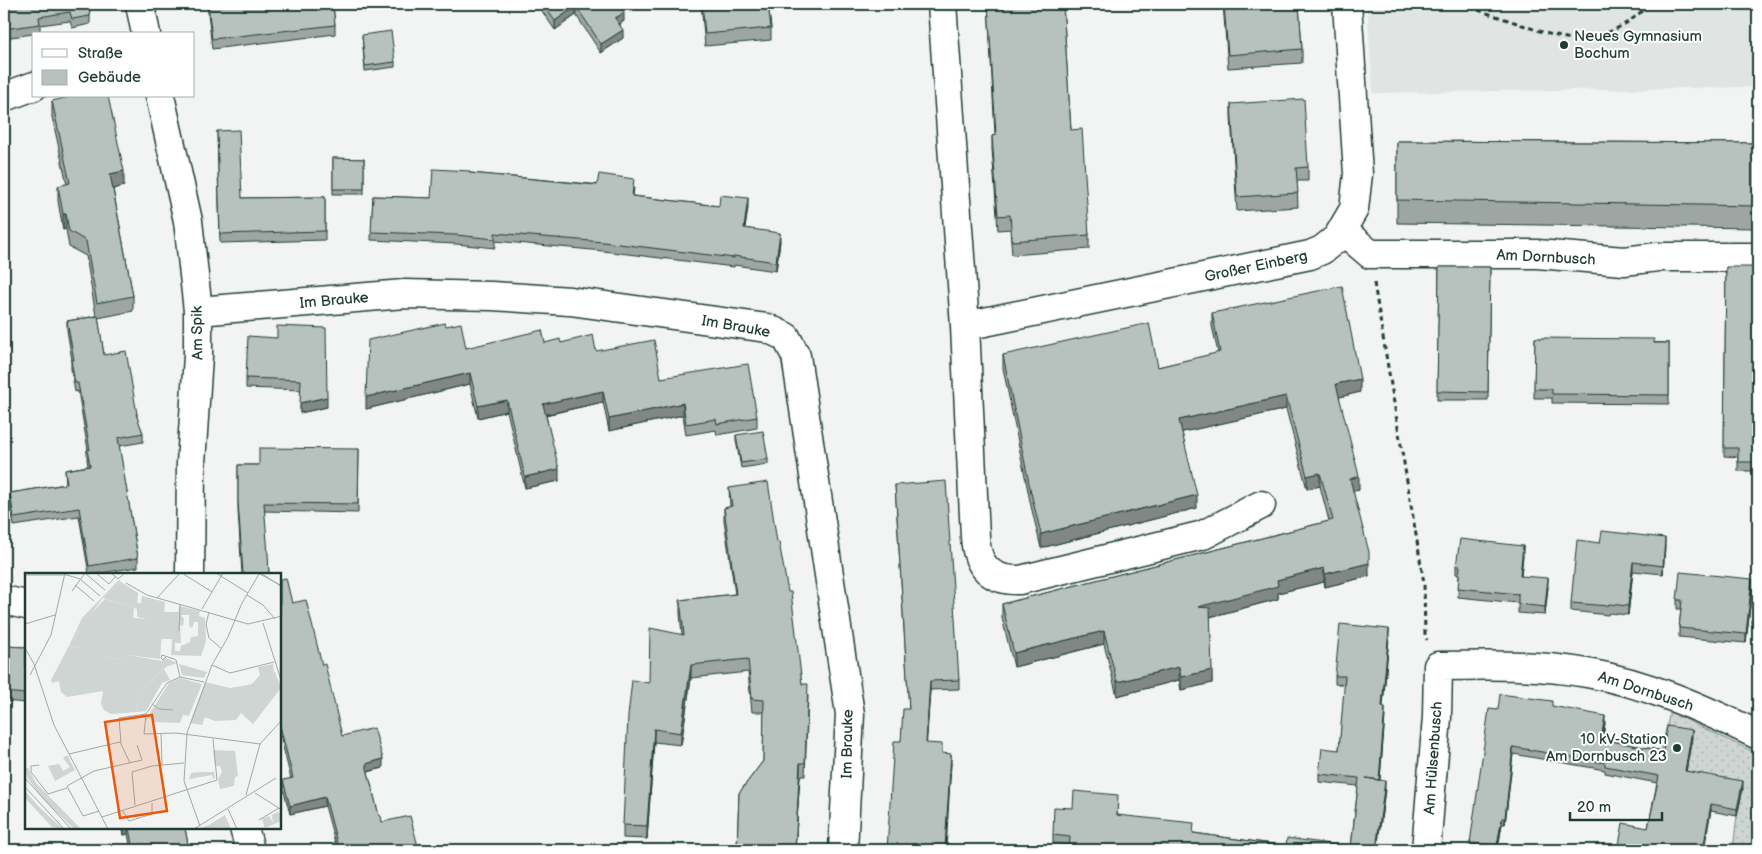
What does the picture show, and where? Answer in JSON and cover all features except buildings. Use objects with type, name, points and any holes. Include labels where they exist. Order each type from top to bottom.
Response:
[{"type":"street","points":[[140,4],[146,32]]},
{"type":"street","points":[[942,4],[965,326],[976,552],[982,566],[994,576],[1007,581],[1020,580],[1203,535],[1261,505]]},
{"type":"street","name":"Großer Einberg","points":[[965,326],[1310,255],[1322,250],[1337,238],[1354,209],[1358,174],[1347,4]]},
{"type":"street","points":[[4,97],[32,87]]},
{"type":"street","name":"Am Spik","points":[[160,98],[188,221],[198,310],[198,356],[191,463],[190,573]]},
{"type":"street","points":[[1342,230],[1370,254]]},
{"type":"street","name":"Am Dornbusch","points":[[1370,254],[1537,254],[1624,261],[1658,257],[1758,257]]},
{"type":"street","name":"Im Brauke","points":[[198,310],[404,294],[492,296],[570,302],[767,328],[786,337],[796,356],[850,714],[843,850]]},
{"type":"street","points":[[4,600],[25,605]]},
{"type":"street","name":"Am Dornbusch","points":[[1438,666],[1509,664],[1587,673],[1661,694],[1711,713],[1758,735]]},
{"type":"street","name":"Am Hülsenbusch","points":[[1426,850],[1436,726],[1438,666]]},
{"type":"street","points":[[244,829],[250,850]]},
{"type":"path","points":[[1462,4],[1549,35],[1577,39],[1601,34],[1627,24],[1642,12],[1648,4]]},
{"type":"path","points":[[1370,254],[1424,583],[1425,635],[1438,666]]},
{"type":"shaded area","name":"Neues Gymnasium Bochum","points":[[1367,4],[1758,4],[1758,87],[1373,93]]},
{"type":"shaded area","points":[[1670,712],[1758,754],[1758,850],[1704,850],[1705,845],[1733,849],[1743,788],[1656,772]]},
{"type":"place","name":"Neues Gymnasium Bochum","points":[[1564,45]]},
{"type":"place","name":"10 kV-Station Am Dornbusch 23","points":[[1677,748]]}]
